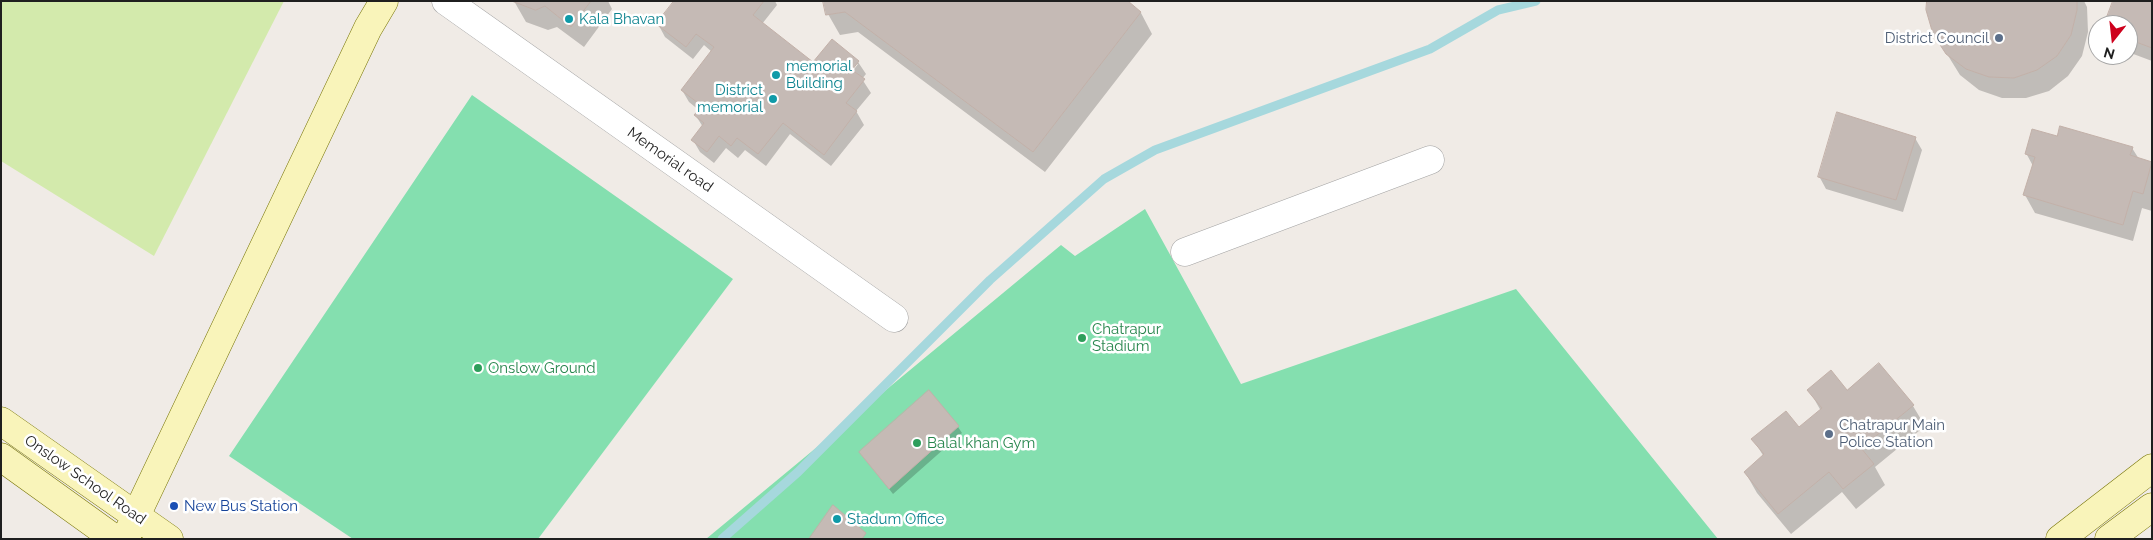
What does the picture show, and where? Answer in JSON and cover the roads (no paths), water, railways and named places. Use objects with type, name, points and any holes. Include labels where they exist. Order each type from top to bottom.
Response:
[{"type":"main road","points":[[131,528],[368,28],[384,1]]},
{"type":"main road","name":"Onslow School Road","points":[[1,421],[131,528],[169,539]]},
{"type":"main road","name":"Onslow School Road","points":[[1,457],[115,539]]},
{"type":"main road","points":[[2060,539],[2152,468]]},
{"type":"main road","points":[[2109,539],[2152,506]]},
{"type":"street","name":"Memorial road","points":[[446,1],[894,318]]},
{"type":"street","points":[[1185,252],[1430,160]]},
{"type":"waterway","points":[[722,539],[798,472],[990,280],[1104,179],[1155,150],[1430,49],[1498,10],[1536,1]]},
{"type":"place","name":"Kala Bhavan","points":[[569,19]]},
{"type":"place","name":"District Council","points":[[1999,38]]},
{"type":"place","name":"memorial Building","points":[[776,75]]},
{"type":"place","name":"District memorial","points":[[773,99]]},
{"type":"place","name":"Chatrapur Stadium","points":[[1082,338]]},
{"type":"place","name":"Onslow Ground","points":[[478,368]]},
{"type":"place","name":"Chatrapur Main Police Station","points":[[1829,434]]},
{"type":"place","name":"Balal khan Gym","points":[[917,443]]},
{"type":"place","name":"New Bus Station","points":[[174,506]]},
{"type":"place","name":"Stadum Office","points":[[837,519]]}]
